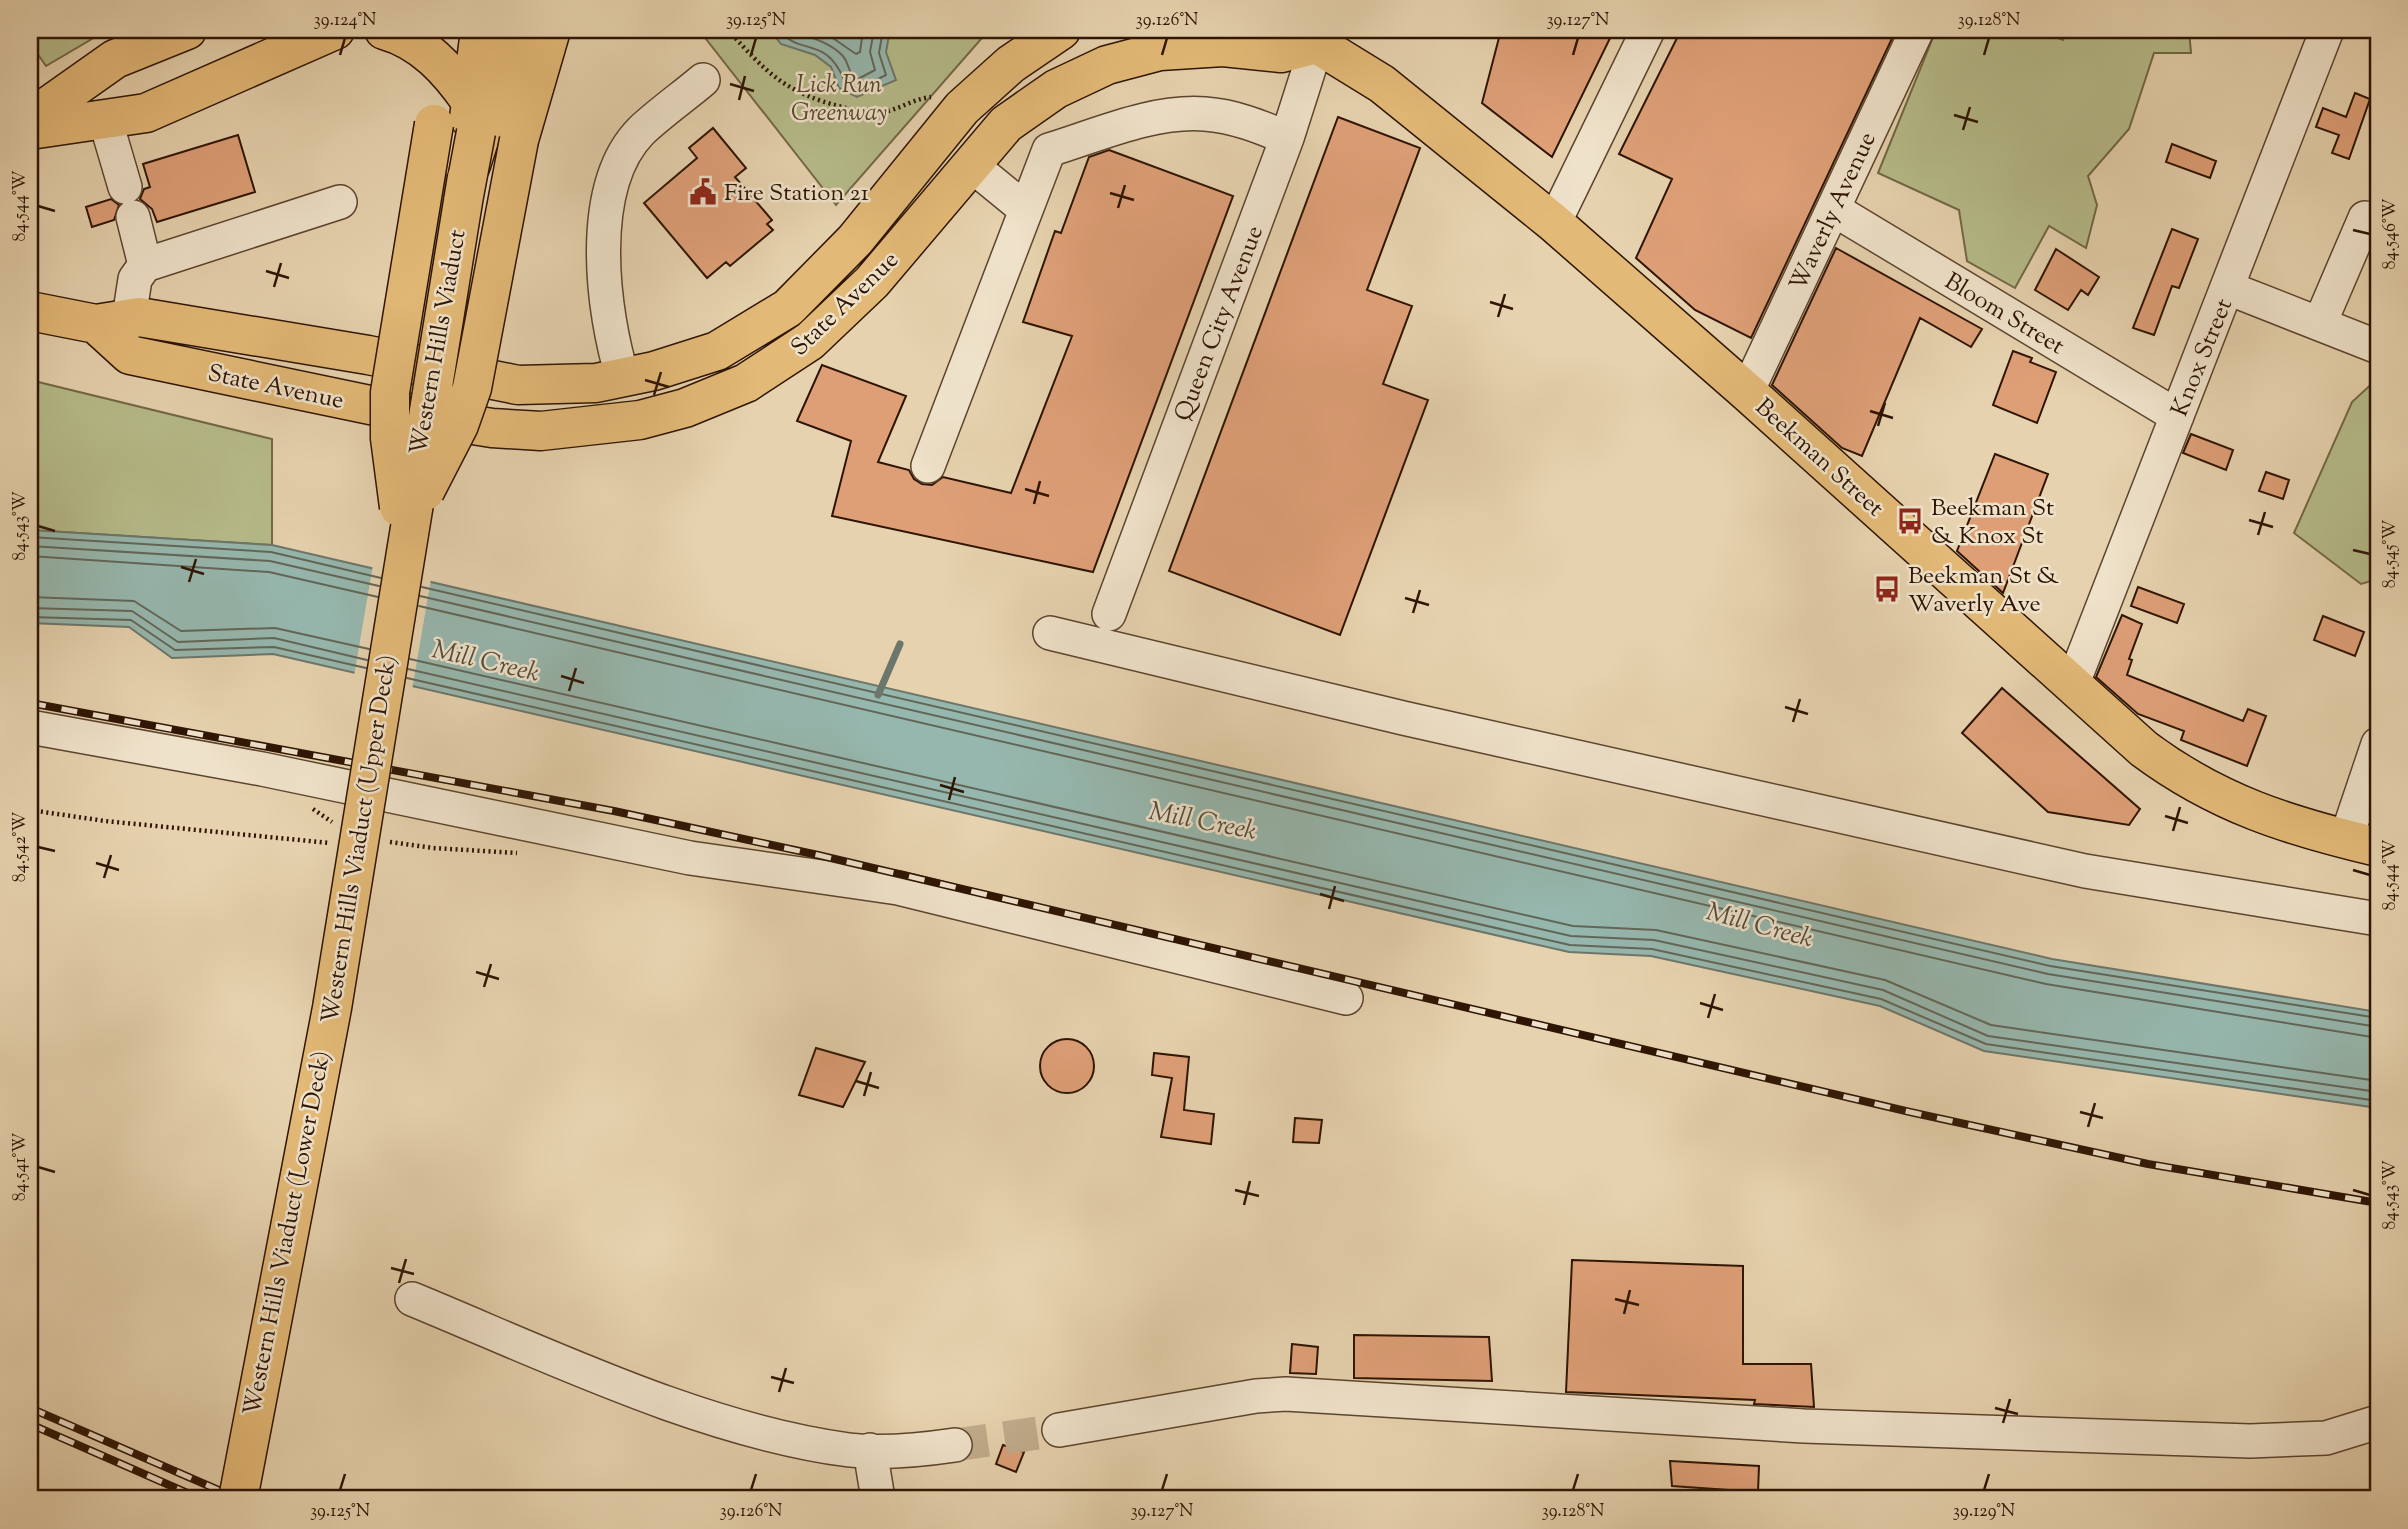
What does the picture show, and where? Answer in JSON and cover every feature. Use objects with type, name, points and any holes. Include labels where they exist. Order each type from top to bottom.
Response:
[{"type":"main road","points":[[30,120],[115,60],[187,30]]},
{"type":"main road","points":[[384,30],[409,41],[446,66],[473,117]]},
{"type":"main road","name":"Western Hills Viaduct (Lower Deck)","points":[[236,1499],[328,1014],[399,551],[399,502],[390,438],[390,392],[446,66],[460,30]]},
{"type":"main road","name":"Western Hills Viaduct (Upper Deck)","points":[[236,1499],[332,1008],[467,177],[480,30]]},
{"type":"main road","name":"Western Hills Viaduct (Upper Deck)","points":[[467,177],[499,78],[520,30]]},
{"type":"main road","name":"Western Hills Viaduct (Lower Deck)","points":[[399,551],[459,425],[472,388],[508,185],[551,30]]},
{"type":"main road","name":"State Avenue","points":[[30,311],[96,324],[139,317],[368,355],[518,385],[551,387],[623,379],[717,351],[788,308],[855,240],[962,108],[1011,64],[1061,30]]},
{"type":"main road","points":[[30,130],[146,113],[329,31]]},
{"type":"main road","name":"State Avenue","points":[[96,324],[130,355],[442,420],[541,431],[640,420],[729,392],[781,363],[810,341],[872,282],[970,164],[1006,124],[1031,104],[1107,65],[1135,56],[1188,48],[1223,47],[1281,53],[1314,34]]},
{"type":"main road","name":"Beekman Street","points":[[1314,34],[1382,84],[1554,223],[1747,392],[2144,749],[2213,794],[2254,813],[2362,843]]},
{"type":"main road","name":"Western Hills Viaduct","points":[[399,551],[473,117]]},
{"type":"street","points":[[1554,223],[1648,30]]},
{"type":"street","name":"Waverly Avenue","points":[[1747,392],[1917,30]]},
{"type":"street","name":"Knox Street","points":[[2073,684],[2327,30]]},
{"type":"street","name":"Queen City Avenue","points":[[1109,614],[1287,138],[1314,34]]},
{"type":"street","points":[[623,379],[615,353],[601,237],[608,199],[621,162],[639,133],[703,80]]},
{"type":"street","points":[[928,466],[1049,150],[1142,121],[1174,115],[1205,114],[1236,119],[1287,138]]},
{"type":"street","points":[[105,119],[145,265]]},
{"type":"street","points":[[970,164],[1025,209]]},
{"type":"street","points":[[139,317],[131,305],[135,279],[145,265],[340,202]]},
{"type":"street","name":"Bloom Street","points":[[1833,209],[2177,416]]},
{"type":"street","points":[[2320,324],[2365,218]]},
{"type":"street","points":[[2228,289],[2378,347]]},
{"type":"street","points":[[1051,633],[1403,718],[2085,871],[2378,919]]},
{"type":"street","points":[[30,727],[251,767],[690,858],[898,888],[1346,998]]},
{"type":"street","points":[[2362,843],[2378,744]]},
{"type":"street","points":[[412,1299],[610,1381],[750,1429],[850,1450],[913,1451],[955,1445]]},
{"type":"street","points":[[1059,1430],[1255,1396],[1286,1394],[1804,1426],[2250,1441],[2326,1438],[2378,1422]]},
{"type":"street","points":[[870,1450],[878,1499]]},
{"type":"path","points":[[728,30],[768,73],[794,92],[819,101],[852,110],[883,112],[919,98],[938,97]]},
{"type":"path","points":[[30,810],[105,821],[335,844]]},
{"type":"path","points":[[384,846],[433,848]]},
{"type":"green space","points":[[30,30],[107,30],[46,66],[30,43]]},
{"type":"green space","name":"Lick Run Greenway","points":[[699,30],[989,30],[836,205]]},
{"type":"green space","points":[[1936,30],[2037,30],[2063,40],[2068,30],[2189,30],[2191,53],[2154,53],[2129,129],[2088,176],[2097,205],[2086,248],[2049,226],[2015,288],[1967,261],[1959,210],[1878,173]]},
{"type":"green space","points":[[2378,378],[2378,579],[2361,584],[2294,533],[2352,402]]},
{"type":"green space","points":[[30,380],[272,439],[272,545],[30,530]]},
{"type":"water","points":[[770,30],[890,30],[886,52],[896,80],[857,97],[839,88],[831,67],[815,55],[781,44]]},
{"type":"water","name":"Mill Creek","points":[[30,530],[272,545],[2052,959],[2378,1012],[2378,1108],[1984,1051],[1880,1006],[1651,956],[1569,952],[273,654],[172,658],[129,627],[30,623]]},
{"type":"pier","points":[[373,565],[431,579],[412,690],[354,676]]},
{"type":"building","points":[[1501,30],[1614,30],[1552,157],[1482,103]]},
{"type":"building","points":[[1681,30],[1896,30],[1751,338],[1695,310],[1636,258],[1672,179],[1619,154]]},
{"type":"building","points":[[2355,93],[2370,99],[2349,159],[2332,153],[2339,135],[2316,127],[2323,108],[2346,117]]},
{"type":"building","points":[[1338,117],[1420,148],[1367,290],[1412,306],[1383,384],[1428,400],[1340,635],[1169,571]]},
{"type":"building","name":"Fire Station 21","points":[[713,128],[746,168],[735,177],[772,220],[767,224],[773,230],[730,266],[726,262],[707,278],[644,203],[697,158],[689,148]]},
{"type":"building","points":[[238,135],[255,192],[157,222],[152,209],[140,199],[144,189],[150,187],[143,164]]},
{"type":"building","points":[[2172,144],[2216,161],[2210,178],[2166,162]]},
{"type":"building","points":[[1109,150],[1233,196],[1093,572],[832,516],[851,441],[797,421],[822,365],[906,396],[878,462],[909,470],[914,479],[922,484],[932,485],[943,477],[1011,493],[1072,336],[1023,322],[1055,231],[1061,233],[1089,157]]},
{"type":"building","points":[[111,199],[119,205],[114,220],[92,227],[86,207]]},
{"type":"building","points":[[2172,229],[2198,239],[2179,288],[2172,286],[2154,335],[2133,328]]},
{"type":"building","points":[[1836,248],[1982,329],[1971,347],[1920,318],[1862,456],[1842,448],[1772,385]]},
{"type":"building","points":[[2056,249],[2099,277],[2088,295],[2081,290],[2068,310],[2035,290]]},
{"type":"building","points":[[2013,351],[2032,358],[2030,362],[2056,372],[2037,423],[1993,405]]},
{"type":"building","points":[[2191,434],[2233,450],[2226,470],[2183,453]]},
{"type":"building","points":[[1995,454],[2048,474],[2003,593],[1957,551]]},
{"type":"building","points":[[2266,472],[2289,480],[2283,499],[2259,491]]},
{"type":"building","points":[[2138,587],[2184,604],[2177,623],[2131,606]]},
{"type":"building","points":[[2122,615],[2142,624],[2129,659],[2132,660],[2127,675],[2243,721],[2248,709],[2266,716],[2247,766],[2181,740],[2184,731],[2138,714],[2096,677]]},
{"type":"building","points":[[2323,616],[2364,632],[2355,656],[2314,640]]},
{"type":"building","points":[[2002,688],[2140,809],[2129,825],[2048,812],[1962,733]]},
{"type":"building","points":[[1067,1039],[1086,1047],[1094,1066],[1086,1085],[1067,1093],[1048,1085],[1040,1066],[1048,1047]]},
{"type":"building","points":[[816,1048],[865,1062],[843,1107],[799,1095]]},
{"type":"building","points":[[1154,1053],[1189,1057],[1184,1110],[1214,1114],[1211,1144],[1161,1137],[1172,1078],[1152,1075]]},
{"type":"building","points":[[1295,1118],[1322,1120],[1319,1143],[1293,1142]]},
{"type":"building","points":[[1572,1260],[1743,1266],[1743,1364],[1811,1364],[1814,1407],[1754,1404],[1755,1400],[1566,1392]]},
{"type":"building","points":[[1354,1335],[1489,1337],[1492,1381],[1354,1378]]},
{"type":"building","points":[[1292,1344],[1318,1347],[1316,1374],[1290,1373]]},
{"type":"building","points":[[1003,1445],[1024,1452],[1016,1472],[996,1464]]},
{"type":"building","points":[[1670,1461],[1759,1466],[1758,1492],[1672,1486]]},
{"type":"waterway","points":[[878,695],[900,644]]},
{"type":"tunnel","points":[[955,1445],[1059,1430]]},
{"type":"railway","points":[[30,703],[614,811],[818,855],[1910,1112],[2148,1164],[2378,1203]]},
{"type":"railway","points":[[30,1408],[239,1499]]},
{"type":"railway","points":[[30,1424],[201,1499]]},
{"type":"place","name":"Fire Station 21","points":[[703,192]]},
{"type":"place","name":"Beekman St & Knox St","points":[[1910,521]]},
{"type":"place","name":"Beekman St & Waverly Ave","points":[[1887,589]]}]
